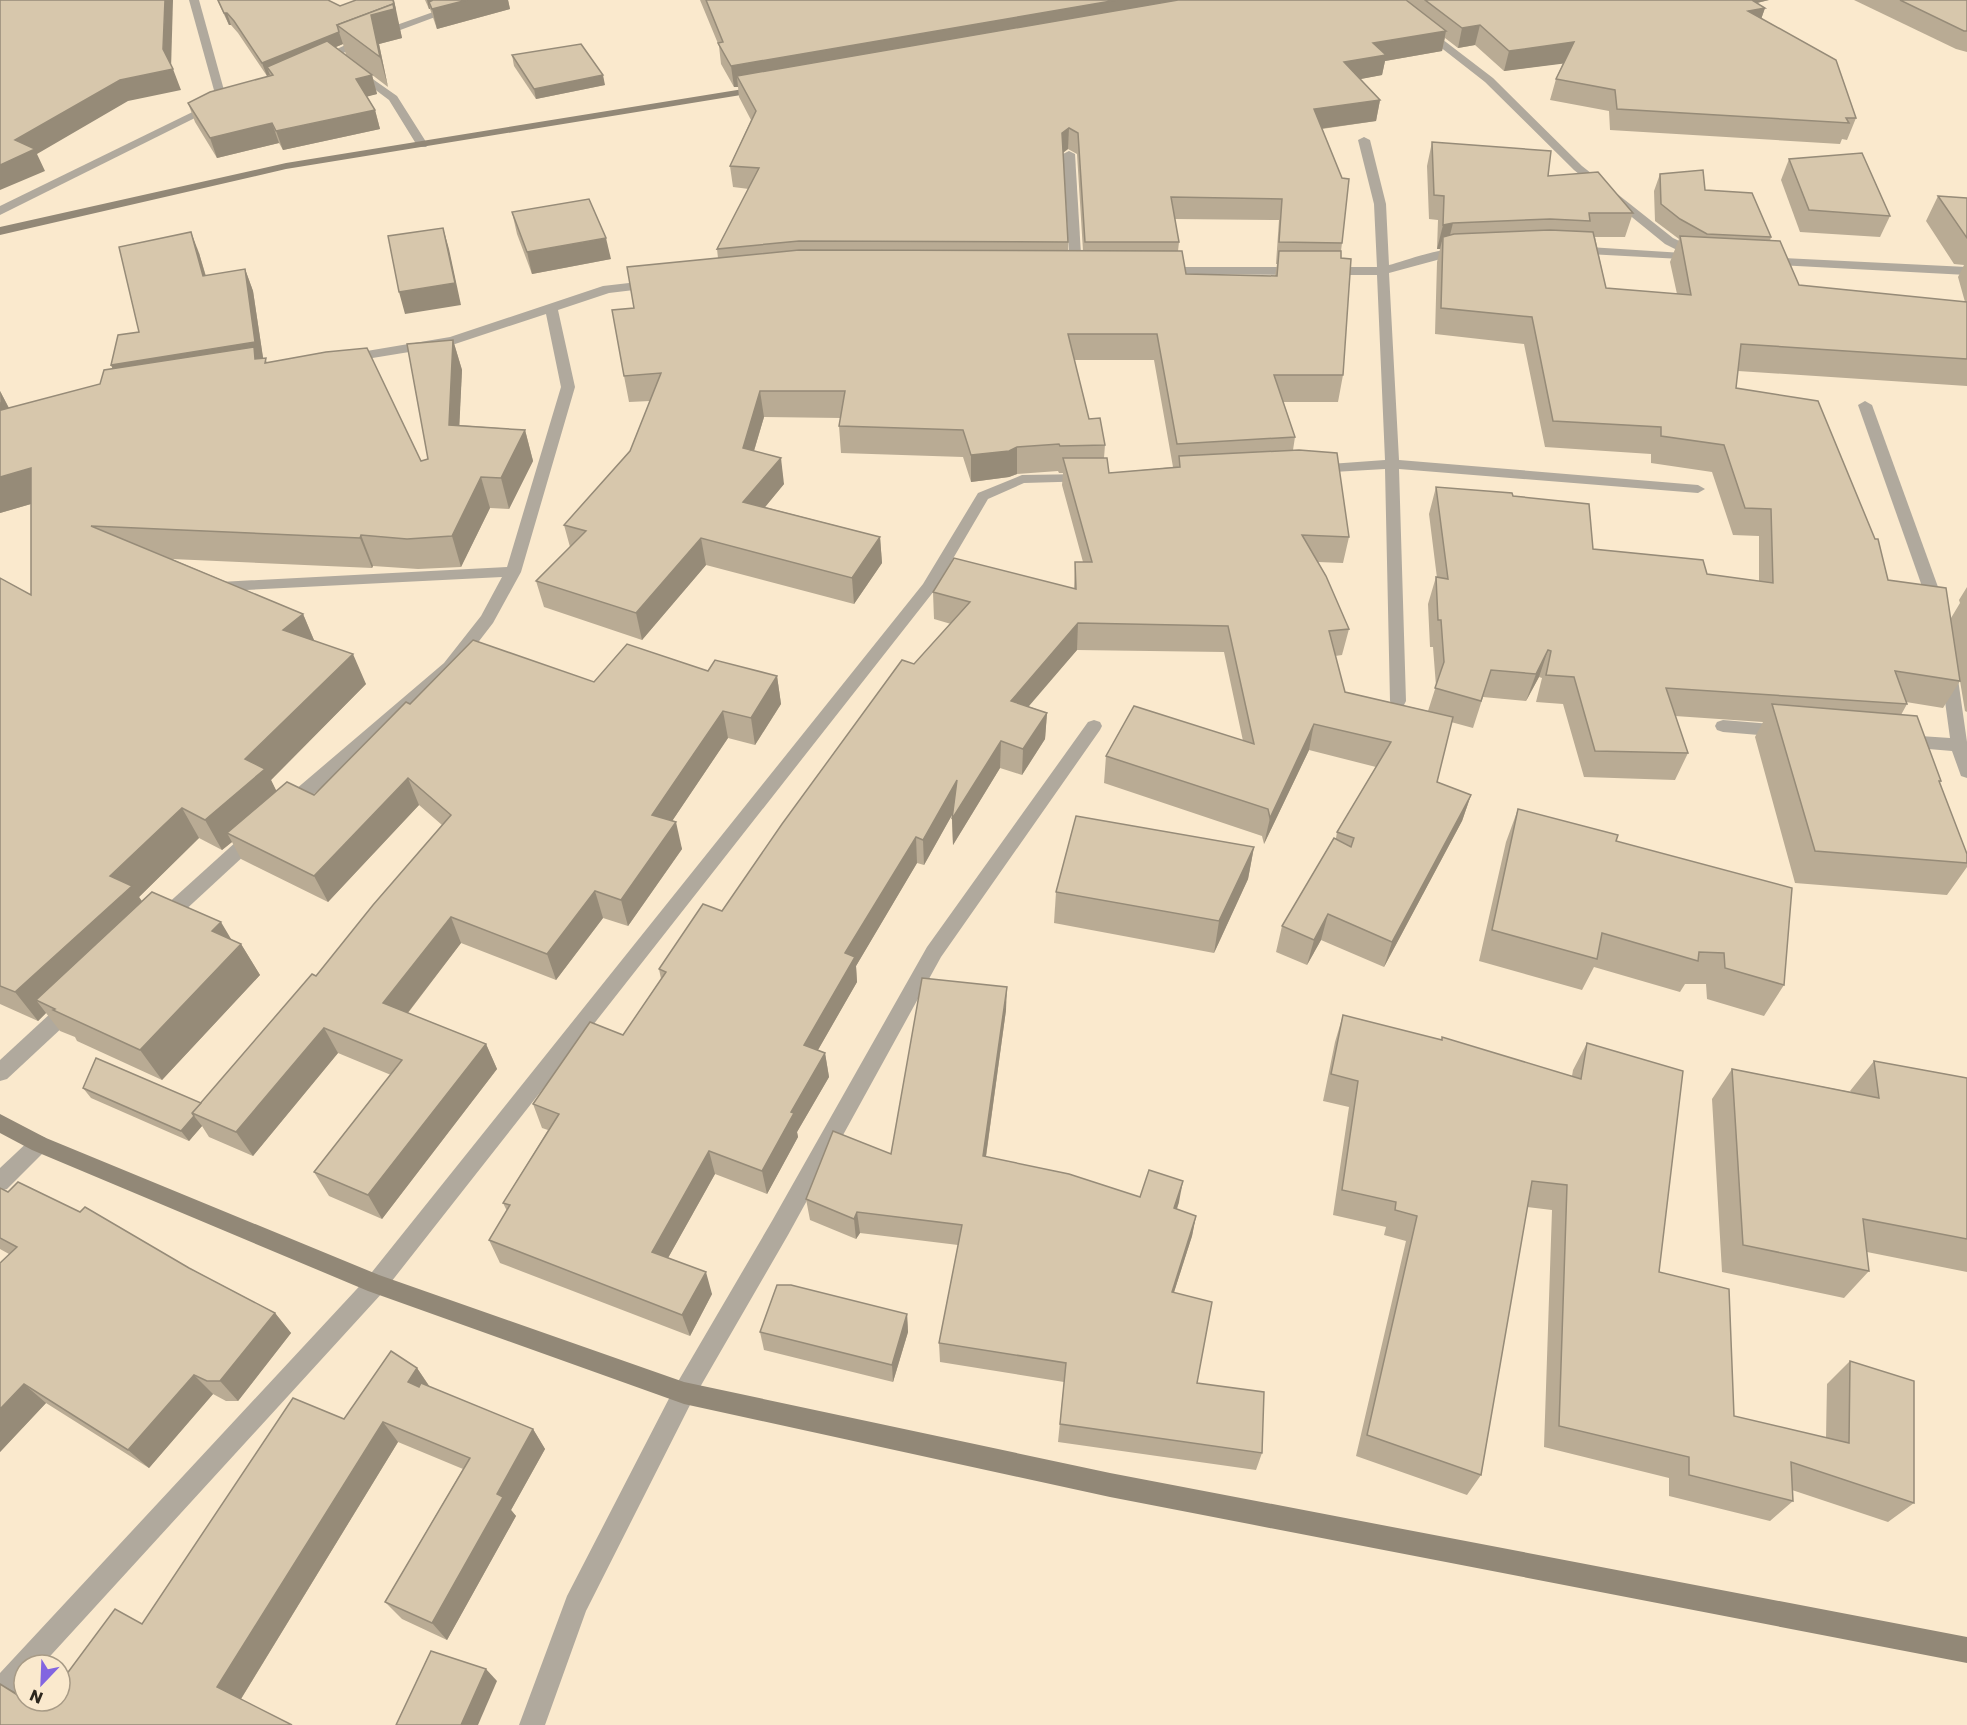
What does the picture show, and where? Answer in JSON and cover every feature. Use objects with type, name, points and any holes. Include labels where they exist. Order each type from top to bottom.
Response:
[{"type":"street","points":[[0,211],[227,99],[194,0]]},
{"type":"street","points":[[303,66],[342,60],[476,0]]},
{"type":"street","points":[[1385,0],[1489,80],[1578,168],[1669,241],[1706,257],[1563,250]]},
{"type":"street","points":[[342,60],[393,98],[422,145]]},
{"type":"street","points":[[0,231],[286,166],[771,87]]},
{"type":"street","points":[[1364,140],[1380,204],[1392,464],[1398,700]]},
{"type":"street","points":[[1069,154],[1076,271]]},
{"type":"street","points":[[1147,271],[1383,272],[1447,253],[1471,252]]},
{"type":"street","points":[[1748,260],[1967,271]]},
{"type":"street","points":[[336,360],[452,341],[607,289],[664,283]]},
{"type":"street","points":[[147,934],[215,869],[450,667],[487,619],[513,572],[568,387],[551,309]]},
{"type":"street","points":[[1865,405],[1940,615],[1942,627]]},
{"type":"street","points":[[1301,470],[1392,464],[1698,489]]},
{"type":"street","points":[[37,1653],[376,1284],[929,587],[983,496],[1022,479],[1105,478]]},
{"type":"street","points":[[225,586],[513,572]]},
{"type":"street","points":[[1947,662],[1959,745],[1967,772]]},
{"type":"street","points":[[532,1725],[576,1605],[684,1393],[780,1228],[934,952],[1094,726]]},
{"type":"street","points":[[1723,726],[1806,733]]},
{"type":"street","points":[[1889,740],[1959,745]]},
{"type":"street","points":[[0,1073],[88,990]]},
{"type":"street","points":[[0,1123],[39,1144],[376,1284],[684,1393],[1110,1485],[1967,1650]]},
{"type":"street","points":[[0,1182],[39,1144]]},
{"type":"street","points":[[0,1692],[12,1680]]},
{"type":"building","points":[[0,0],[165,0],[163,49],[173,69],[120,80],[15,140],[35,149],[0,165]]},
{"type":"building","points":[[218,0],[328,0],[340,6],[356,0],[393,0],[395,9],[393,4],[337,25],[339,32],[262,63],[234,21],[227,13],[224,13]]},
{"type":"building","points":[[467,0],[432,9],[429,2]]},
{"type":"building","points":[[706,0],[1117,0],[731,66],[718,43],[723,42]]},
{"type":"building","points":[[1178,0],[1406,0],[1446,31],[1373,43],[1386,55],[1344,62],[1380,100],[1314,109],[1342,178],[1349,179],[1342,243],[1279,242],[1282,199],[1171,197],[1179,242],[1085,242],[1078,133],[1069,128],[1062,133],[1068,242],[799,241],[717,249],[759,168],[730,166],[756,111],[737,76]]},
{"type":"building","points":[[1425,0],[1752,0],[1765,8],[1748,11],[1836,60],[1856,118],[1846,118],[1849,123],[1617,109],[1615,90],[1556,79],[1574,42],[1509,51],[1480,25],[1462,28]]},
{"type":"building","points":[[1900,0],[1967,0],[1967,31],[1964,31]]},
{"type":"building","points":[[393,4],[394,9],[371,15],[380,57],[337,25]]},
{"type":"building","points":[[327,41],[372,75],[356,79],[375,110],[276,131],[272,123],[210,138],[188,103],[210,92],[273,75],[267,67]]},
{"type":"building","points":[[581,44],[603,75],[534,89],[512,55]]},
{"type":"building","points":[[1432,142],[1551,151],[1548,176],[1598,172],[1633,213],[1589,213],[1590,221],[1550,219],[1443,225],[1444,196],[1434,195]]},
{"type":"building","points":[[1862,153],[1890,216],[1809,210],[1789,159]]},
{"type":"building","points":[[1703,170],[1705,190],[1752,193],[1771,237],[1707,234],[1680,219],[1661,204],[1660,174]]},
{"type":"building","points":[[1938,196],[1967,198],[1967,238]]},
{"type":"building","points":[[589,199],[606,238],[527,252],[512,212]]},
{"type":"building","points":[[443,228],[455,283],[399,292],[388,236]]},
{"type":"building","points":[[1550,230],[1593,232],[1606,288],[1691,295],[1680,236],[1780,241],[1799,285],[1967,302],[1967,359],[1741,344],[1736,388],[1818,401],[1875,539],[1878,539],[1888,580],[1946,588],[1960,681],[1895,671],[1907,704],[1666,688],[1688,753],[1595,751],[1574,677],[1546,675],[1551,651],[1548,650],[1536,674],[1491,670],[1481,701],[1435,688],[1444,662],[1441,620],[1438,620],[1436,577],[1448,579],[1436,487],[1512,493],[1513,496],[1589,504],[1593,549],[1703,560],[1707,574],[1773,583],[1771,509],[1745,508],[1724,445],[1661,436],[1661,427],[1553,421],[1532,317],[1441,308],[1443,237],[1454,234]]},
{"type":"building","points":[[191,232],[203,276],[245,269],[255,342],[111,365],[118,335],[139,332],[119,247]]},
{"type":"building","points":[[799,250],[1182,251],[1186,274],[1277,276],[1279,251],[1341,251],[1341,258],[1351,259],[1343,375],[1274,375],[1295,437],[1177,444],[1157,334],[1068,334],[1089,419],[1100,418],[1105,445],[1060,446],[1059,444],[1017,447],[1009,451],[971,455],[963,430],[839,426],[845,391],[760,391],[743,448],[781,458],[743,502],[880,537],[852,578],[701,538],[636,613],[536,581],[586,531],[564,525],[630,451],[661,373],[624,376],[612,310],[634,308],[627,267]]},
{"type":"building","points":[[453,340],[449,425],[525,430],[501,478],[481,477],[452,536],[407,539],[361,535],[360,538],[91,526],[303,614],[283,630],[353,654],[245,759],[265,769],[205,820],[182,808],[110,876],[132,886],[15,992],[0,986],[0,578],[31,595],[31,468],[0,477],[0,402],[1,410],[100,384],[104,370],[254,347],[255,359],[266,358],[265,363],[326,352],[367,348],[421,461],[428,459],[407,344]]},
{"type":"building","points":[[1299,450],[1337,453],[1349,537],[1302,535],[1326,576],[1349,629],[1329,631],[1345,692],[1453,717],[1437,782],[1471,795],[1392,942],[1328,914],[1314,940],[1282,926],[1334,838],[1351,847],[1354,838],[1337,832],[1391,742],[1314,724],[1270,818],[1268,809],[1106,756],[1134,706],[1254,744],[1228,626],[1078,623],[1011,701],[1047,713],[1023,749],[1001,741],[952,819],[957,780],[923,840],[916,837],[845,953],[855,957],[804,1045],[825,1053],[791,1112],[794,1113],[762,1171],[709,1151],[652,1252],[706,1272],[682,1315],[489,1240],[510,1205],[503,1203],[559,1114],[533,1104],[590,1022],[623,1035],[666,972],[659,969],[703,904],[722,911],[782,824],[902,660],[914,664],[970,602],[933,592],[954,558],[1076,589],[1075,562],[1092,562],[1063,458],[1107,458],[1109,473],[1180,467],[1179,456]]},
{"type":"building","points":[[473,640],[594,682],[627,644],[708,671],[715,660],[777,676],[751,718],[723,711],[652,815],[676,822],[621,900],[595,891],[547,954],[451,917],[383,1003],[486,1044],[368,1195],[314,1172],[402,1060],[324,1028],[236,1132],[192,1113],[312,974],[316,976],[373,905],[451,815],[408,778],[314,876],[227,833],[287,782],[314,795],[406,702],[410,704]]},
{"type":"building","points":[[1772,704],[1917,716],[1967,854],[1967,863],[1815,851]]},
{"type":"building","points":[[1518,809],[1618,835],[1616,841],[1792,888],[1784,985],[1725,968],[1724,953],[1699,952],[1698,961],[1602,933],[1597,959],[1492,930]]},
{"type":"building","points":[[1076,816],[1254,847],[1219,921],[1056,892]]},
{"type":"building","points":[[152,892],[221,922],[212,931],[241,944],[140,1050],[36,1000]]},
{"type":"building","points":[[922,978],[1007,987],[983,1156],[1069,1174],[1140,1197],[1149,1170],[1183,1181],[1174,1208],[1196,1216],[1172,1292],[1212,1302],[1197,1383],[1264,1392],[1262,1453],[1060,1424],[1066,1363],[939,1343],[962,1225],[857,1212],[854,1219],[806,1199],[833,1131],[891,1154]]},
{"type":"building","points":[[1343,1015],[1442,1040],[1442,1037],[1581,1079],[1587,1043],[1683,1071],[1659,1272],[1729,1289],[1734,1416],[1849,1443],[1850,1361],[1914,1381],[1914,1503],[1791,1462],[1793,1501],[1689,1475],[1689,1457],[1559,1426],[1567,1185],[1532,1181],[1481,1475],[1367,1435],[1417,1216],[1395,1210],[1396,1202],[1342,1190],[1358,1081],[1331,1074]]},
{"type":"building","points":[[96,1058],[201,1103],[192,1113],[194,1116],[181,1131],[83,1088]]},
{"type":"building","points":[[1874,1061],[1967,1078],[1967,1239],[1863,1219],[1869,1271],[1743,1245],[1732,1069],[1879,1098]]},
{"type":"building","points":[[18,1182],[80,1212],[85,1207],[189,1268],[275,1313],[220,1381],[207,1381],[194,1375],[128,1450],[24,1384],[0,1409],[0,1263],[17,1247],[0,1238],[0,1188],[8,1192]]},
{"type":"building","points":[[777,1285],[791,1285],[907,1314],[892,1365],[760,1332]]},
{"type":"building","points":[[391,1351],[417,1368],[408,1382],[419,1387],[421,1383],[533,1429],[497,1494],[503,1497],[432,1623],[385,1602],[470,1458],[383,1422],[217,1687],[292,1725],[0,1725],[0,1684],[12,1692],[12,1713],[72,1713],[72,1667],[115,1609],[142,1624],[293,1398],[344,1419]]},
{"type":"building","points":[[431,1651],[486,1669],[461,1725],[396,1725]]}]
